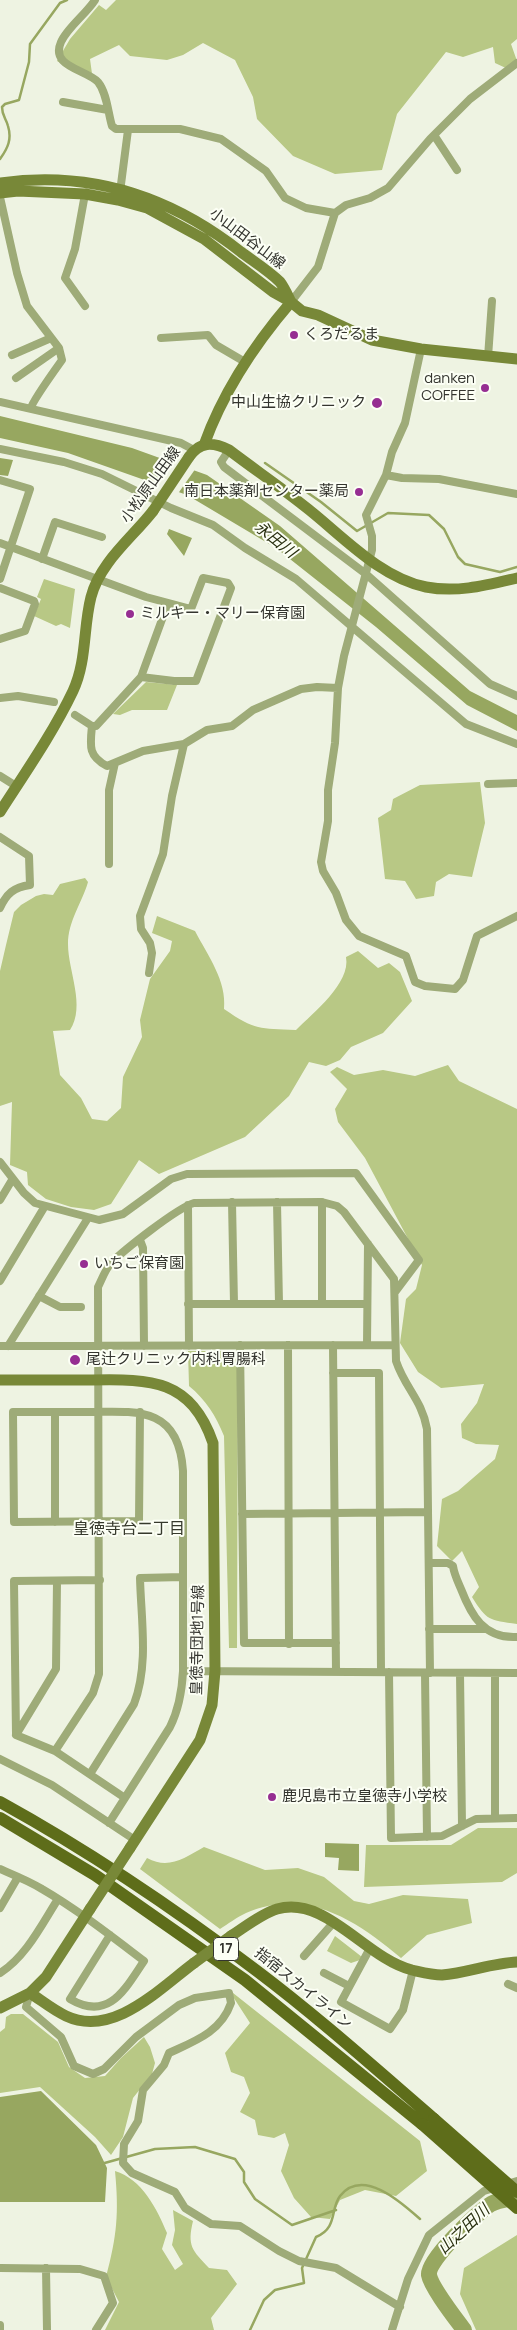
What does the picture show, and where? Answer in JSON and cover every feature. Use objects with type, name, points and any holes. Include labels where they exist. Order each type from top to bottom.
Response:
[{"type":"main road","name":"指宿スカイライン","points":[[0,1802],[46,1828],[94,1859],[257,1971],[428,2121],[517,2208]]},
{"type":"main road","name":"指宿スカイライン","points":[[0,1818],[95,1875],[237,1975],[428,2121],[517,2192]]},
{"type":"street","points":[[95,0],[62,41],[59,51],[61,60],[98,82],[103,92],[112,126],[116,129],[128,130],[180,129],[220,139],[266,171],[285,198],[306,208],[335,212]]},
{"type":"street","points":[[0,402],[181,443],[196,451],[245,362],[318,267],[335,212],[346,204],[370,198],[388,188],[470,99],[517,63]]},
{"type":"street","points":[[63,102],[108,110]]},
{"type":"street","points":[[120,194],[128,130]]},
{"type":"street","points":[[434,136],[457,170]]},
{"type":"street","name":"小山田谷山線","points":[[0,183],[18,180],[81,181],[120,194],[204,239],[272,292],[291,302],[302,311],[318,315],[372,340],[421,349],[517,359]]},
{"type":"street","name":"小山田谷山線","points":[[0,195],[18,191],[120,194]]},
{"type":"street","points":[[85,194],[75,249],[66,278],[85,306]]},
{"type":"street","points":[[0,195],[17,273],[27,306],[59,348],[62,360],[41,393],[32,402],[31,408]]},
{"type":"street","points":[[488,357],[492,301]]},
{"type":"street","points":[[161,338],[208,335],[216,345],[245,362]]},
{"type":"street","points":[[12,355],[51,338]]},
{"type":"street","points":[[16,378],[59,348]]},
{"type":"street","points":[[421,349],[405,423],[386,475],[366,515],[372,536],[370,559],[338,688],[335,743],[328,790],[328,821],[321,862],[323,871],[336,893],[346,920],[353,930],[359,936],[406,956],[415,982],[425,986],[455,989],[464,980],[473,943],[477,936],[517,916]]},
{"type":"street","name":"小松原山田線","points":[[0,812],[73,690],[81,662],[90,598],[98,579],[108,561],[153,511],[196,451],[218,445],[229,450],[303,504],[370,559],[386,570],[413,583],[441,589],[475,588],[517,578]]},
{"type":"street","points":[[0,450],[64,462],[102,474],[213,525],[245,548],[296,578],[466,724],[517,744]]},
{"type":"street","points":[[229,450],[221,462],[224,467],[366,577],[490,684],[517,696]]},
{"type":"street","points":[[386,475],[402,478],[439,479],[517,494]]},
{"type":"street","points":[[0,480],[30,490],[0,579]]},
{"type":"street","points":[[42,559],[55,522],[102,537]]},
{"type":"street","points":[[0,543],[98,579],[191,609],[203,578],[228,583],[231,588],[196,681],[174,681],[141,677]]},
{"type":"street","points":[[0,588],[34,601],[35,604],[25,631],[0,639]]},
{"type":"street","points":[[75,715],[92,726],[96,726],[141,677],[168,603]]},
{"type":"street","points":[[92,726],[90,744],[93,755],[96,761],[107,766],[143,751],[184,744],[207,730],[232,726],[253,710],[301,689],[317,687],[338,688]]},
{"type":"street","points":[[0,698],[18,696],[54,702]]},
{"type":"street","points":[[150,973],[152,953],[150,943],[141,929],[140,916],[163,854],[172,796],[184,744]]},
{"type":"street","points":[[109,864],[109,790],[115,763]]},
{"type":"street","points":[[0,776],[16,786]]},
{"type":"street","points":[[488,784],[517,783]]},
{"type":"street","points":[[0,837],[29,856],[30,885],[10,891],[5,896],[0,908]]},
{"type":"street","points":[[0,1162],[12,1180],[29,1199],[45,1206],[88,1218],[109,1218],[123,1214],[171,1179],[186,1174],[356,1173],[419,1260],[395,1292]]},
{"type":"street","points":[[0,1200],[12,1180]]},
{"type":"street","points":[[232,1202],[234,1304]]},
{"type":"street","points":[[56,1751],[93,1693],[98,1680],[100,1580],[98,1287],[110,1264],[188,1205],[232,1202],[322,1202],[337,1206],[344,1212],[392,1274],[395,1292],[396,1361],[400,1373],[421,1406],[427,1429],[430,1629],[427,1837]]},
{"type":"street","points":[[277,1202],[279,1304]]},
{"type":"street","points":[[322,1202],[322,1304]]},
{"type":"street","points":[[188,1205],[189,1346]]},
{"type":"street","points":[[0,1281],[45,1206]]},
{"type":"street","points":[[4,1346],[39,1296],[88,1218]]},
{"type":"street","points":[[140,1240],[143,1248],[144,1346]]},
{"type":"street","points":[[367,1345],[368,1244]]},
{"type":"street","points":[[39,1296],[60,1307],[81,1306]]},
{"type":"street","points":[[188,1304],[367,1304]]},
{"type":"street","points":[[288,1345],[289,1644]]},
{"type":"street","points":[[333,1345],[336,1672]]},
{"type":"street","points":[[4,1346],[395,1345]]},
{"type":"street","points":[[240,1346],[244,1644],[336,1644]]},
{"type":"street","points":[[333,1374],[379,1373],[380,1672]]},
{"type":"street","name":"皇徳寺団地1号線","points":[[0,1380],[136,1379],[151,1381],[170,1387],[186,1398],[207,1426],[213,1443],[215,1671],[212,1704],[200,1740],[46,1976],[30,1993],[0,2008]]},
{"type":"street","points":[[108,1823],[176,1715],[182,1694],[183,1577],[182,1471],[180,1451],[168,1427],[140,1412],[13,1412],[14,1522],[139,1522],[140,1412]]},
{"type":"street","points":[[55,1412],[56,1522]]},
{"type":"street","points":[[242,1514],[428,1512]]},
{"type":"street","points":[[429,1563],[453,1566],[472,1616],[486,1628],[506,1636],[517,1637]]},
{"type":"street","points":[[90,1774],[134,1704],[139,1692],[142,1672],[140,1578],[183,1577]]},
{"type":"street","points":[[16,1735],[14,1580],[100,1580]]},
{"type":"street","points":[[16,1735],[56,1669],[57,1580]]},
{"type":"street","points":[[430,1629],[486,1628]]},
{"type":"street","points":[[183,1671],[517,1674]]},
{"type":"street","points":[[389,1672],[391,1838],[448,1835],[476,1819],[517,1818]]},
{"type":"street","points":[[460,1673],[462,1826]]},
{"type":"street","points":[[495,1673],[495,1818]]},
{"type":"street","points":[[16,1735],[56,1751],[125,1798]]},
{"type":"street","points":[[0,1759],[52,1785],[108,1823],[132,1844]]},
{"type":"street","points":[[0,1869],[88,1913],[110,1935],[144,1961],[119,1997],[103,2006],[79,2004],[70,1999],[110,1935]]},
{"type":"street","points":[[0,1908],[18,1877]]},
{"type":"street","points":[[0,1973],[10,1967],[58,1899]]},
{"type":"street","points":[[400,2307],[336,2268],[299,2261],[279,2252],[240,2226],[211,2224],[185,2208],[175,2192],[132,2173],[123,2162],[124,2144],[138,2121],[143,2090],[164,2065],[169,2053],[208,2035],[222,2020],[231,2003],[229,1994],[219,1993],[196,1998],[179,2005],[136,2037],[104,2069],[93,2074],[74,2066],[61,2037],[26,2007],[30,1993],[65,2016],[89,2022],[115,2018],[133,2008],[231,1936],[261,1916],[277,1909],[312,1910],[334,1922],[369,1950],[398,1966],[413,1970],[441,1975],[517,1962]]},
{"type":"street","points":[[304,1956],[334,1922]]},
{"type":"street","points":[[369,1950],[341,2002],[390,2029],[403,2010],[413,1970]]},
{"type":"street","points":[[324,1973],[349,1986]]},
{"type":"street","points":[[508,1984],[517,1988]]},
{"type":"street","points":[[392,2330],[408,2279],[429,2235],[484,2191],[517,2181]]},
{"type":"street","points":[[0,2268],[80,2269],[104,2276],[113,2302],[96,2330]]},
{"type":"street","points":[[46,2268],[47,2330]]},
{"type":"street","points":[[0,2325],[0,2330]]},
{"type":"shaded area","points":[[116,0],[517,0],[517,39],[511,44],[517,61],[508,69],[495,63],[493,47],[463,57],[446,52],[397,114],[382,170],[335,174],[293,156],[257,119],[253,97],[235,60],[203,43],[183,55],[167,60],[130,56],[119,45],[90,59],[93,81],[57,61],[70,39],[99,5],[106,10]]},
{"type":"shaded area","points":[[44,579],[75,589],[70,628],[61,624],[56,626],[34,616],[41,599],[37,597]]},
{"type":"shaded area","points":[[146,682],[177,685],[167,710],[132,710],[120,715],[113,714]]},
{"type":"shaded area","points":[[480,782],[485,823],[472,877],[449,874],[436,882],[434,896],[416,899],[405,881],[385,879],[378,818],[391,810],[393,799],[420,785]]},
{"type":"shaded area","points":[[85,878],[88,882],[70,928],[68,944],[76,999],[75,1021],[70,1030],[53,1031],[60,1075],[81,1098],[92,1119],[107,1121],[121,1108],[123,1077],[142,1037],[140,1020],[150,979],[170,951],[172,941],[152,933],[157,916],[195,931],[220,979],[223,989],[224,1009],[251,1025],[296,1030],[321,1006],[337,987],[346,967],[346,957],[358,951],[378,968],[389,963],[400,972],[412,1001],[383,1033],[351,1047],[340,1060],[326,1066],[309,1062],[289,1096],[245,1137],[159,1174],[139,1160],[111,1204],[94,1210],[71,1207],[46,1199],[28,1185],[27,1172],[10,1165],[12,1102],[0,1106],[0,971],[14,912],[21,905],[36,896],[44,894],[53,895],[60,884]]},
{"type":"shaded area","points":[[448,1065],[459,1081],[517,1109],[517,1624],[494,1620],[485,1615],[472,1597],[479,1587],[462,1551],[452,1561],[437,1546],[442,1499],[458,1491],[495,1459],[499,1445],[476,1444],[462,1438],[461,1424],[477,1403],[484,1384],[441,1388],[418,1372],[400,1343],[406,1299],[416,1289],[422,1265],[365,1158],[338,1122],[335,1109],[347,1089],[330,1072],[337,1067],[354,1075],[383,1070],[415,1076]]},
{"type":"shaded area","points":[[188,1351],[236,1351],[238,1353],[237,1648],[229,1648],[224,1436],[210,1409],[189,1386]]},
{"type":"shaded area","points":[[478,1828],[517,1828],[517,1873],[502,1882],[364,1887],[366,1845],[451,1845]]},
{"type":"shaded area","points":[[204,1847],[265,1870],[298,1868],[324,1877],[354,1901],[369,1904],[403,1895],[468,1899],[472,1923],[427,1935],[401,1958],[366,1931],[348,1920],[329,1911],[310,1906],[289,1904],[268,1906],[246,1913],[220,1929],[140,1869],[147,1858],[162,1863],[169,1863]]},
{"type":"shaded area","points":[[335,1936],[362,1957],[360,1960],[351,1963],[327,1951]]},
{"type":"shaded area","points":[[228,1989],[420,2141],[427,2171],[396,2196],[365,2190],[340,2200],[330,2219],[311,2217],[294,2198],[281,2171],[289,2145],[285,2133],[274,2138],[258,2135],[255,2120],[240,2112],[250,2093],[244,2077],[231,2072],[225,2053],[250,2023]]},
{"type":"shaded area","points":[[11,2014],[23,2014],[58,2042],[69,2067],[85,2078],[105,2076],[144,2037],[150,2047],[155,2063],[152,2074],[133,2098],[123,2137],[111,2155],[95,2137],[40,2087],[0,2093],[0,2032],[5,2028],[6,2017]]},
{"type":"shaded area","points":[[115,2171],[125,2175],[141,2188],[153,2205],[167,2233],[162,2249],[175,2270],[183,2264],[172,2245],[175,2230],[173,2210],[193,2221],[191,2242],[198,2257],[209,2268],[227,2270],[237,2284],[211,2318],[214,2330],[105,2330],[119,2302],[106,2277],[113,2249],[116,2224]]},
{"type":"shaded area","points":[[517,2235],[517,2330],[476,2330],[460,2294],[464,2268]]},
{"type":"water","name":"永田川","points":[[0,416],[132,448],[207,475],[280,526],[470,691],[517,715],[517,731],[467,705],[376,627],[276,548],[187,495],[68,453],[0,438]]},
{"type":"water","points":[[0,458],[13,460],[8,476],[0,475]]},
{"type":"water","points":[[169,529],[192,538],[184,556],[167,534]]},
{"type":"water","points":[[325,1843],[359,1844],[359,1871],[338,1870],[339,1858],[325,1857]]},
{"type":"water","points":[[41,2091],[96,2145],[107,2168],[105,2202],[0,2202],[0,2097]]},
{"type":"pier","points":[[174,460],[196,468],[177,495],[156,487]]},
{"type":"waterway","points":[[0,159],[7,147],[10,135],[2,107],[5,104],[19,100],[29,62],[30,44],[60,3],[67,0]]},
{"type":"waterway","points":[[265,463],[321,502],[357,531],[388,513],[429,515],[444,529],[458,557],[465,564],[500,572],[517,567]]},
{"type":"waterway","points":[[101,2164],[155,2149],[195,2147],[235,2159],[244,2172],[244,2182],[255,2199],[292,2225],[336,2210]]},
{"type":"waterway","points":[[250,2330],[264,2300],[275,2290],[304,2283],[302,2268],[316,2237],[328,2229],[337,2201],[349,2188],[360,2185],[371,2186],[393,2197],[420,2219]]},
{"type":"waterway","name":"山之田川","points":[[464,2330],[434,2287],[429,2275],[431,2268],[454,2237],[491,2204],[517,2197]]},
{"type":"place","name":"くろだるま","points":[[294,335]]},
{"type":"place","name":"danken COFFEE","points":[[485,388]]},
{"type":"place","name":"中山生協クリニック","points":[[377,403]]},
{"type":"place","name":"南日本薬剤センター薬局","points":[[359,492]]},
{"type":"place","name":"ミルキー・マリー保育園","points":[[130,614]]},
{"type":"place","name":"いちご保育園","points":[[84,1264]]},
{"type":"place","name":"尾辻クリニック内科胃腸科","points":[[75,1360]]},
{"type":"place","name":"鹿児島市立皇徳寺小学校","points":[[272,1797]]},
{"type":"district","name":"皇徳寺台二丁目","points":[[129,1530]]}]
